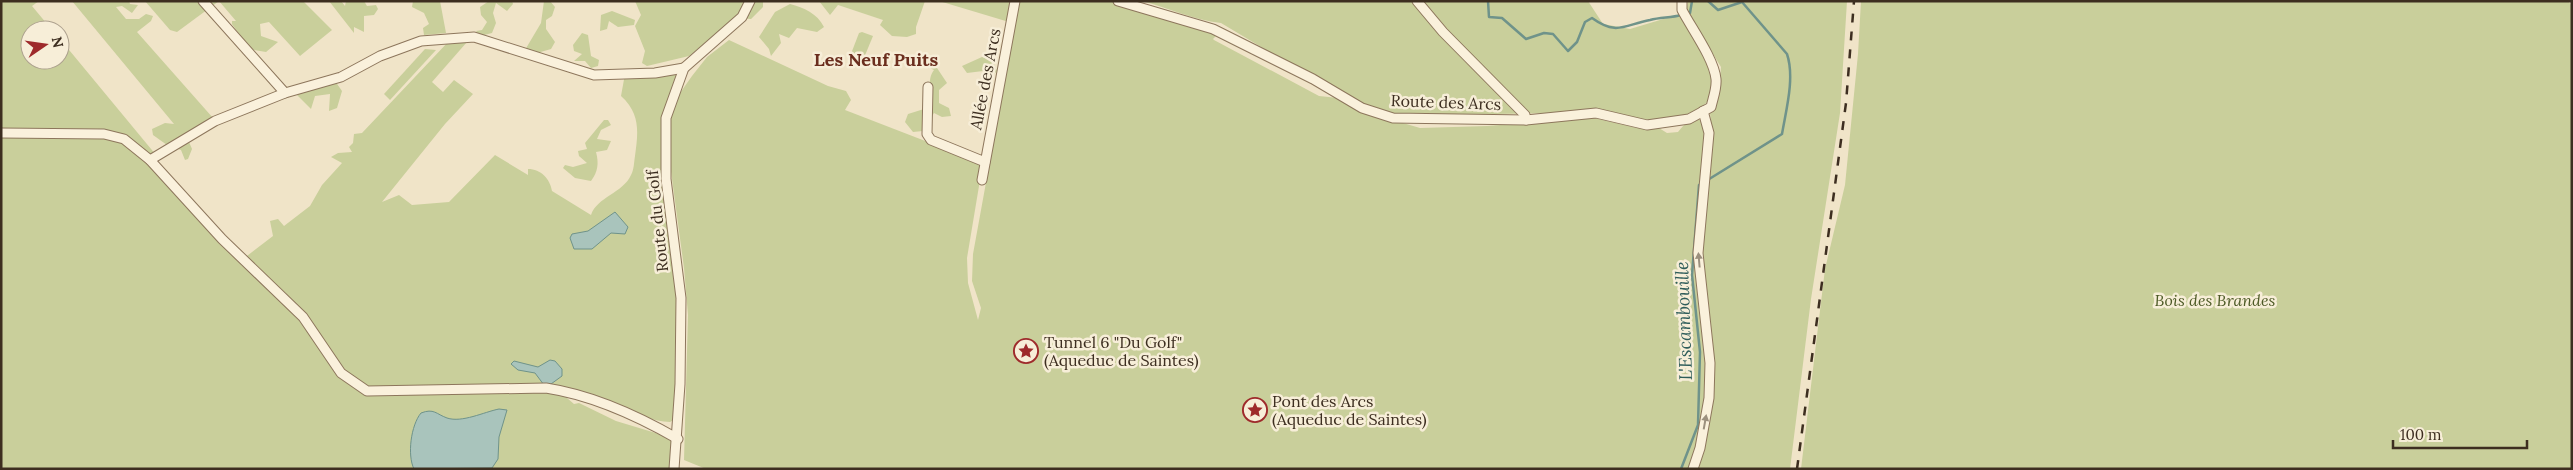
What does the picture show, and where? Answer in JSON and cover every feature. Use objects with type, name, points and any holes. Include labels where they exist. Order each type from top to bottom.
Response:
[{"type":"street","points":[[203,1],[285,92]]},
{"type":"street","name":"Route du Golf","points":[[674,469],[678,439],[681,298],[666,179],[666,118],[684,68],[742,17],[750,1]]},
{"type":"street","name":"Allée des Arcs","points":[[982,180],[1015,1]]},
{"type":"street","name":"Route des Arcs","points":[[1118,1],[1213,29],[1313,79],[1362,108],[1393,118],[1526,120],[1596,113],[1647,125],[1672,123],[1689,119],[1704,111]]},
{"type":"street","points":[[1417,1],[1442,32],[1526,115],[1526,120]]},
{"type":"street","points":[[1684,10],[1711,64],[1716,79],[1711,107],[1704,111],[1710,133],[1698,253],[1710,363],[1709,398],[1700,448],[1693,469]]},
{"type":"street","points":[[150,160],[215,121],[285,92],[340,77],[380,56],[421,41],[474,37],[594,75],[655,73],[684,68]]},
{"type":"street","points":[[928,87],[927,134],[929,137],[934,142],[985,162]]},
{"type":"street","points":[[1,133],[104,134],[124,139],[150,160],[222,239],[303,317],[341,373],[367,391],[546,388],[571,392],[598,400],[678,439]]},
{"type":"green space","points":[[1,1],[39,1],[32,6],[44,20],[20,20],[20,70],[70,70],[70,51],[156,155],[152,156],[119,133],[102,129],[1,128]]},
{"type":"green space","points":[[72,1],[129,1],[130,4],[138,5],[132,13],[122,6],[116,7],[126,19],[139,19],[146,14],[153,16],[151,21],[137,32],[213,118],[186,135],[192,149],[188,159],[185,160],[181,150],[167,145],[153,135],[152,129],[165,123],[174,124]]},
{"type":"green space","points":[[145,1],[219,1],[177,32],[170,30]]},
{"type":"green space","points":[[219,1],[303,1],[332,30],[300,56],[269,22],[260,24],[261,36],[278,42],[266,52],[249,49],[232,24],[232,21],[236,21]]},
{"type":"green space","points":[[329,1],[341,1],[345,6],[346,1],[364,1],[367,6],[376,5],[378,9],[374,15],[364,16],[364,32],[354,27],[354,33]]},
{"type":"green space","points":[[413,1],[440,1],[446,33],[424,35],[423,28],[429,24],[424,13],[412,7]]},
{"type":"green space","points":[[489,1],[512,1],[513,4],[507,11],[496,3],[493,13],[496,23],[492,33],[480,36],[476,31],[482,30],[487,22],[481,15],[480,7]]},
{"type":"green space","points":[[544,1],[550,1],[555,7],[552,16],[546,20],[546,29],[555,42],[551,49],[537,53],[525,50],[541,23]]},
{"type":"green space","points":[[635,1],[763,1],[763,7],[751,19],[738,18],[689,56],[647,66],[642,63],[645,51],[635,26],[641,15]]},
{"type":"green space","points":[[819,1],[925,1],[916,27],[916,34],[907,37],[892,36],[880,25],[883,20],[838,5],[830,15]]},
{"type":"green space","points":[[939,1],[1012,1],[1009,22]]},
{"type":"green space","points":[[1019,1],[1119,1],[1213,27],[1217,35],[1214,40],[1319,96],[1348,99],[1221,23],[1191,17],[1142,1],[1588,1],[1603,24],[1630,29],[1680,14],[1687,7],[1688,1],[1847,1],[1840,113],[1811,299],[1790,469],[706,469],[684,460],[688,315],[684,268],[670,164],[671,117],[680,93],[692,76],[707,57],[729,40],[828,86],[846,91],[851,100],[845,110],[977,161],[981,167],[981,174],[967,258],[968,283],[978,320],[981,308],[972,281],[973,254]],"holes":[[[1708,46],[1721,67],[1719,95],[1710,113],[1712,133],[1704,123],[1696,119],[1688,122],[1678,132],[1667,133],[1659,128],[1637,128],[1594,118],[1487,126],[1420,128],[1379,116],[1420,121],[1494,114],[1566,113],[1653,120],[1677,119],[1700,109],[1709,100],[1713,88]]]},
{"type":"green space","name":"Bois des Brandes","points":[[1861,1],[2568,1],[2572,6],[2572,469],[1801,469],[1825,269],[1845,185],[1858,54]]},
{"type":"green space","points":[[790,4],[810,12],[818,18],[824,27],[817,32],[797,28],[789,38],[779,34],[781,43],[771,56],[769,49],[759,37],[775,12]]},
{"type":"green space","points":[[612,11],[635,20],[634,25],[618,27],[609,21],[607,29],[600,31],[601,15]]},
{"type":"green space","points":[[862,32],[873,36],[861,65],[849,59],[859,33]]},
{"type":"green space","points":[[582,33],[588,35],[591,56],[599,60],[598,66],[591,68],[585,61],[574,61],[582,54],[574,51],[573,45]]},
{"type":"green space","points":[[449,41],[467,42],[432,82],[443,92],[454,80],[473,94],[445,124],[382,202],[399,195],[412,205],[449,202],[495,155],[528,175],[528,169],[541,173],[549,182],[552,191],[591,215],[599,204],[627,181],[633,171],[637,124],[632,110],[621,96],[625,74],[684,68],[666,118],[666,179],[678,274],[675,419],[670,422],[645,417],[609,401],[584,393],[571,392],[567,398],[574,404],[579,403],[616,421],[669,437],[673,445],[671,469],[1,469],[1,133],[124,139],[243,259],[273,236],[270,221],[278,219],[284,226],[310,206],[322,185],[342,163],[331,157],[338,153],[352,152],[349,147],[353,143],[354,134],[362,133]]},
{"type":"green space","points":[[425,49],[436,50],[390,100],[384,94]]},
{"type":"green space","points":[[938,57],[937,68],[947,83],[939,90],[939,103],[949,108],[951,116],[942,117],[934,113],[923,131],[913,132],[905,122],[908,114],[924,109],[927,104],[930,78],[934,70],[928,67],[932,59]]},
{"type":"green space","points":[[982,57],[993,61],[997,71],[994,74],[983,71],[967,73],[962,66]]},
{"type":"green space","points":[[335,81],[342,91],[337,108],[329,111],[330,94],[315,96],[311,109],[295,93]]},
{"type":"green space","points":[[604,120],[608,120],[611,125],[601,130],[597,139],[611,141],[607,150],[596,152],[598,164],[595,174],[591,181],[575,178],[563,168],[565,165],[573,167],[587,163],[579,156],[578,151],[587,149],[585,143]]},
{"type":"water","points":[[615,212],[628,227],[625,234],[611,233],[592,249],[574,249],[570,238],[572,234],[588,231]]},
{"type":"water","points":[[550,360],[555,361],[562,369],[562,376],[551,384],[544,385],[535,373],[518,370],[511,364],[514,361],[538,367]]},
{"type":"water","points":[[499,409],[507,410],[499,437],[498,459],[492,468],[414,469],[411,456],[411,440],[421,413],[432,411],[447,418],[459,419]]},
{"type":"waterway","name":"L'Escambouille","points":[[1488,1],[1489,17],[1502,18],[1526,39],[1544,33],[1553,34],[1568,51],[1577,42],[1585,22],[1592,18],[1608,27],[1621,28],[1654,19],[1681,15]]},
{"type":"waterway","name":"L'Escambouille","points":[[1687,14],[1690,13],[1692,1]]},
{"type":"waterway","name":"L'Escambouille","points":[[1706,181],[1782,134],[1790,84],[1787,54],[1742,2],[1718,10],[1708,1]]},
{"type":"waterway","name":"L'Escambouille","points":[[1681,469],[1698,425],[1700,352],[1692,275],[1699,185],[1702,183]]},
{"type":"railway","points":[[1797,469],[1846,103],[1854,1]]},
{"type":"place","name":"Tunnel 6 \"Du Golf\" (Aqueduc de Saintes)","points":[[1026,351]]},
{"type":"place","name":"Pont des Arcs (Aqueduc de Saintes)","points":[[1255,410]]},
{"type":"district","name":"Les Neuf Puits","points":[[876,60]]}]
